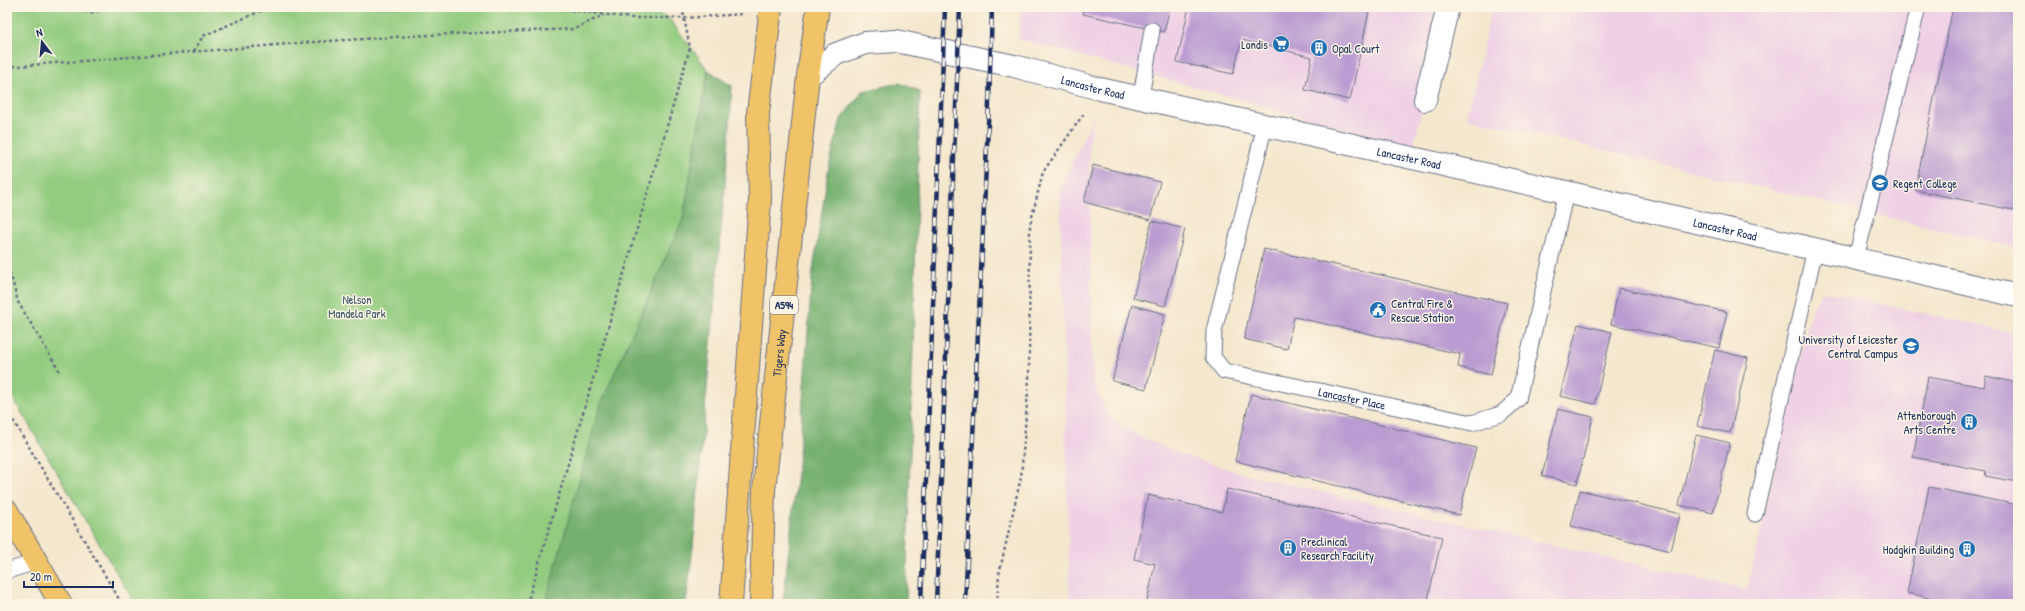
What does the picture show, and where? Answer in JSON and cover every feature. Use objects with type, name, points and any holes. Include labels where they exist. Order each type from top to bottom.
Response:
[{"type":"main road","name":"A594","points":[[731,604],[760,200],[758,113],[771,7]]},
{"type":"main road","name":"Tigers Way","points":[[761,604],[764,490],[808,76],[818,7]]},
{"type":"main road","points":[[7,511],[61,604]]},
{"type":"street","points":[[1425,100],[1448,7]]},
{"type":"street","name":"Lancaster Road","points":[[808,76],[836,54],[865,43],[896,41],[1014,66],[1100,89],[1566,192],[2018,296]]},
{"type":"lane","points":[[1856,258],[1918,7]]},
{"type":"lane","points":[[1141,97],[1152,30]]},
{"type":"lane","name":"Lancaster Place","points":[[1266,125],[1214,331],[1213,357],[1224,371],[1472,423],[1501,414],[1518,398],[1566,192]]},
{"type":"lane","points":[[1756,514],[1814,249]]},
{"type":"lane","points":[[7,571],[36,562]]},
{"type":"path","points":[[81,7],[89,14],[107,7]]},
{"type":"path","points":[[194,51],[203,36],[268,7]]},
{"type":"path","points":[[463,7],[493,9],[552,8],[632,18],[683,18],[750,14]]},
{"type":"path","points":[[528,604],[690,48],[682,7]]},
{"type":"path","points":[[7,67],[194,51],[420,35],[574,30],[605,14]]},
{"type":"path","points":[[996,604],[999,574],[1021,470],[1029,379],[1030,225],[1043,172],[1100,89]]},
{"type":"path","points":[[7,262],[18,302],[60,372]]},
{"type":"path","points":[[7,410],[122,604]]},
{"type":"shaded area","points":[[1021,7],[1448,7],[1413,147],[1019,39]]},
{"type":"shaded area","name":"Regent College","points":[[1492,7],[2018,7],[2018,248],[1467,118]]},
{"type":"shaded area","name":"University of Leicester Central Campus","points":[[1095,114],[1089,140],[1092,359],[1094,385],[1110,418],[1135,434],[1183,455],[1240,473],[1747,590],[1811,312],[1822,291],[2018,334],[2018,604],[1070,604],[1060,189]]},
{"type":"green space","name":"Nelson Mandela Park","points":[[7,7],[628,7],[668,17],[708,70],[619,604],[135,604],[7,388]]},
{"type":"green space","points":[[708,70],[732,86],[730,127],[693,547],[686,604],[545,604],[600,406],[683,219]]},
{"type":"green space","points":[[899,83],[920,91],[906,604],[783,604],[799,454],[812,277],[829,166],[841,119],[863,91]]},
{"type":"building","points":[[1084,7],[1170,7],[1164,32],[1083,14]]},
{"type":"building","name":"Opal Court","points":[[1189,7],[1370,7],[1350,100],[1305,90],[1312,57],[1242,40],[1233,74],[1177,62]]},
{"type":"building","points":[[1953,7],[2018,7],[2018,211],[1915,190]]},
{"type":"building","points":[[1093,165],[1160,182],[1150,220],[1084,202]]},
{"type":"building","points":[[1152,221],[1185,229],[1165,306],[1133,298]]},
{"type":"building","name":"Central Fire & Rescue Station","points":[[1264,249],[1507,303],[1491,375],[1458,367],[1460,354],[1294,317],[1287,349],[1244,339]]},
{"type":"building","points":[[1619,288],[1727,312],[1719,348],[1611,324]]},
{"type":"building","points":[[1132,305],[1165,314],[1146,389],[1112,381]]},
{"type":"building","points":[[1578,324],[1612,332],[1595,404],[1560,396]]},
{"type":"building","points":[[1715,350],[1748,358],[1730,433],[1697,426]]},
{"type":"building","name":"Attenborough Arts Centre","points":[[1986,376],[2018,383],[2018,482],[1985,476],[1986,471],[1913,457],[1928,377],[1984,387]]},
{"type":"building","points":[[1251,394],[1476,448],[1459,515],[1235,461]]},
{"type":"building","points":[[1558,409],[1593,417],[1577,484],[1542,476]]},
{"type":"building","points":[[1696,435],[1730,443],[1713,513],[1679,505]]},
{"type":"building","name":"Hodgkin Building","points":[[1929,487],[2018,505],[2018,604],[1954,604],[1907,593]]},
{"type":"building","name":"Preclinical Research Facility","points":[[1227,489],[1442,537],[1427,604],[1161,604],[1147,601],[1155,564],[1134,559],[1148,495],[1222,512]]},
{"type":"building","points":[[1580,490],[1680,514],[1671,551],[1571,526]]},
{"type":"railway","points":[[921,604],[945,7]]},
{"type":"railway","points":[[936,604],[960,7]]},
{"type":"railway","points":[[965,604],[989,103],[992,7]]},
{"type":"place","name":"Londis","points":[[1281,44]]},
{"type":"place","name":"Opal Court","points":[[1319,48]]},
{"type":"place","name":"Regent College","points":[[1880,183]]},
{"type":"place","name":"Central Fire & Rescue Station","points":[[1378,310]]},
{"type":"place","name":"University of Leicester Central Campus","points":[[1911,346]]},
{"type":"place","name":"Attenborough Arts Centre","points":[[1969,422]]},
{"type":"place","name":"Preclinical Research Facility","points":[[1288,548]]},
{"type":"place","name":"Hodgkin Building","points":[[1967,549]]}]
